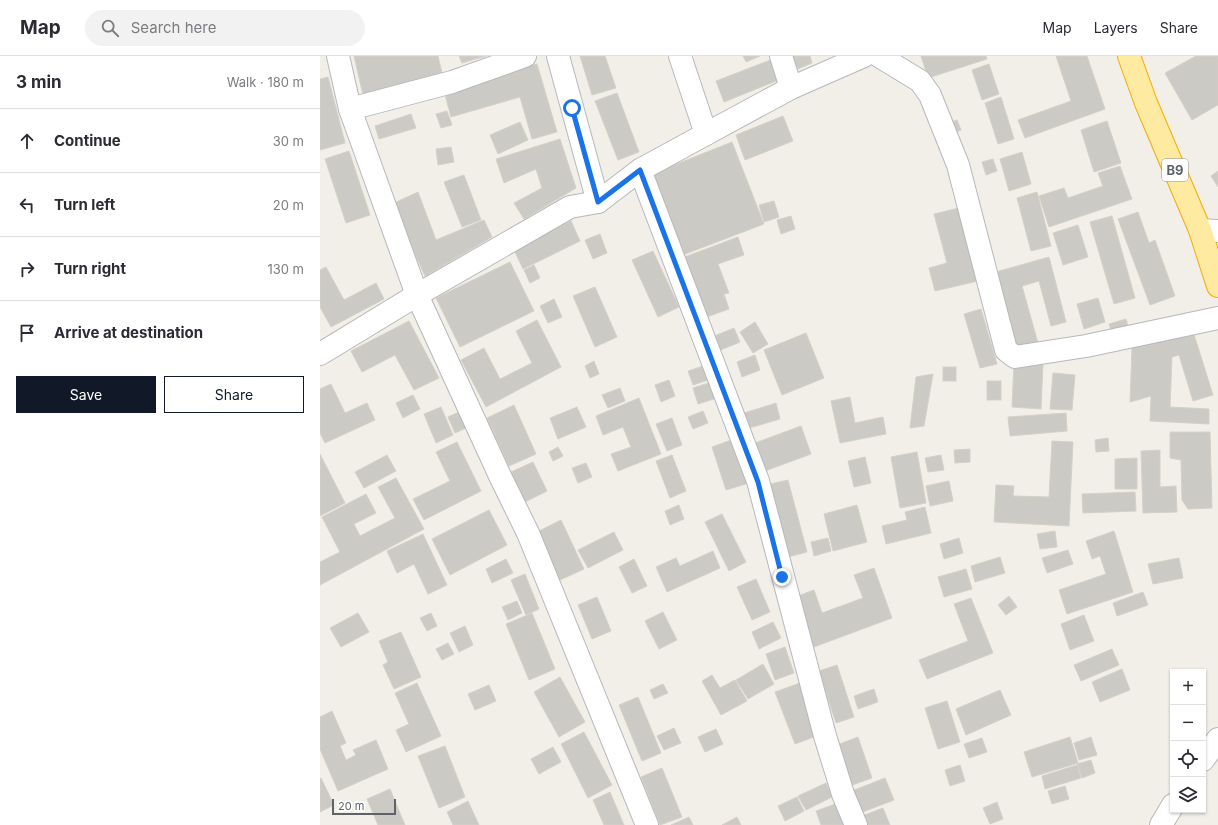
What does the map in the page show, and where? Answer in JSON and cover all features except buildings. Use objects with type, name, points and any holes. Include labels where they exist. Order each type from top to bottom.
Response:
[{"type":"highway","name":"B9","points":[[1129,56],[1146,103],[1209,230],[1218,286]]},
{"type":"street","points":[[338,56],[350,109],[417,295],[500,476],[528,533],[647,825]]},
{"type":"street","points":[[350,109],[452,82],[524,56]]},
{"type":"street","points":[[558,56],[598,202]]},
{"type":"street","points":[[680,56],[706,134]]},
{"type":"street","points":[[781,56],[791,88]]},
{"type":"street","points":[[320,354],[417,295],[570,207],[598,202],[640,170],[791,88],[864,56]]},
{"type":"street","points":[[879,56],[920,81],[930,95],[958,165],[1006,350],[1015,357],[1086,346],[1218,318]]},
{"type":"street","points":[[640,170],[758,482],[825,736],[843,794],[856,825]]},
{"type":"street","points":[[1206,756],[1218,739]]},
{"type":"street","points":[[1161,825],[1170,810]]},
{"type":"route","points":[[572,108],[598,202],[640,170],[758,482],[782,577]]}]
